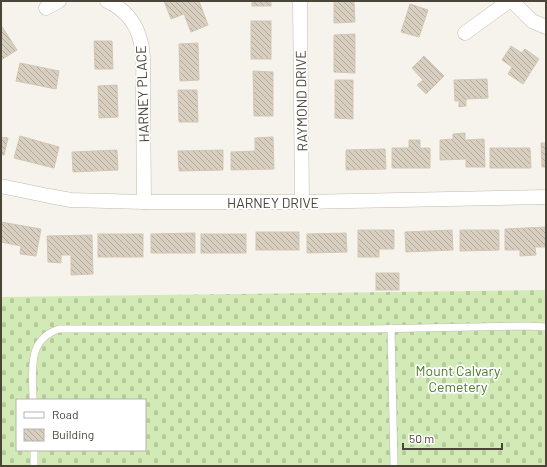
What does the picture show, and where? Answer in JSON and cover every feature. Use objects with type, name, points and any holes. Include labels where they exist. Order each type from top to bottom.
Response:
[{"type":"street","points":[[46,8],[59,1]]},
{"type":"street","name":"HARNEY PLACE","points":[[107,1],[122,10],[129,17],[140,38],[143,65],[144,202]]},
{"type":"street","name":"RAYMOND DRIVE","points":[[300,1],[302,202]]},
{"type":"street","points":[[465,32],[509,1]]},
{"type":"street","points":[[512,1],[532,22],[546,27]]},
{"type":"street","name":"HARNEY DRIVE","points":[[1,186],[71,200],[144,202],[302,202],[546,197]]},
{"type":"lane","points":[[33,399],[33,360],[36,348],[42,338],[47,334],[60,329],[546,327]]},
{"type":"lane","points":[[391,328],[394,466]]},
{"type":"lane","points":[[34,451],[34,466]]},
{"type":"green space","name":"Mount Calvary Cemetery","points":[[546,290],[546,466],[1,466],[1,297]]},
{"type":"building","points":[[164,1],[199,1],[208,25],[191,32],[184,14],[171,19]]},
{"type":"building","points":[[252,1],[271,1],[271,6],[252,6]]},
{"type":"building","points":[[334,1],[354,1],[355,22],[334,23]]},
{"type":"building","points":[[410,4],[428,10],[419,37],[401,32]]},
{"type":"building","points":[[251,21],[271,21],[271,59],[251,59]]},
{"type":"building","points":[[1,25],[17,50],[1,60]]},
{"type":"building","points":[[355,34],[355,73],[334,72],[334,35]]},
{"type":"building","points":[[94,41],[112,41],[113,69],[95,69]]},
{"type":"building","points":[[198,43],[199,80],[180,81],[179,44]]},
{"type":"building","points":[[511,46],[522,53],[525,49],[539,59],[523,84],[508,74],[512,67],[502,60]]},
{"type":"building","points":[[424,56],[444,76],[426,94],[417,85],[423,80],[412,68]]},
{"type":"building","points":[[20,63],[59,71],[56,89],[16,81]]},
{"type":"building","points":[[253,71],[273,72],[273,116],[254,116]]},
{"type":"building","points":[[487,79],[488,98],[466,99],[466,106],[459,107],[459,101],[455,101],[454,80]]},
{"type":"building","points":[[335,80],[353,80],[353,119],[335,118]]},
{"type":"building","points":[[117,85],[118,117],[99,118],[98,86]]},
{"type":"building","points":[[178,90],[197,90],[198,122],[179,122]]},
{"type":"building","points":[[465,133],[465,140],[484,139],[485,167],[466,167],[466,159],[440,160],[440,140],[453,139],[453,134]]},
{"type":"building","points":[[20,136],[59,147],[54,168],[14,158]]},
{"type":"building","points":[[1,137],[8,138],[4,155],[1,154]]},
{"type":"building","points":[[273,137],[274,169],[231,170],[231,152],[255,151],[255,138]]},
{"type":"building","points":[[409,140],[420,140],[420,148],[430,148],[430,168],[392,168],[392,148],[409,148]]},
{"type":"building","points":[[541,143],[546,143],[546,167],[542,167]]},
{"type":"building","points":[[490,148],[530,148],[531,168],[490,168]]},
{"type":"building","points":[[385,149],[386,169],[346,170],[346,150]]},
{"type":"building","points":[[117,150],[118,170],[73,172],[72,152]]},
{"type":"building","points":[[223,150],[223,170],[179,171],[178,151]]},
{"type":"building","points":[[1,222],[41,229],[36,256],[20,254],[21,246],[1,242]]},
{"type":"building","points":[[546,227],[546,247],[535,247],[536,255],[520,256],[520,250],[505,250],[505,229]]},
{"type":"building","points":[[358,230],[394,230],[394,249],[379,249],[379,257],[358,257]]},
{"type":"building","points":[[452,230],[453,250],[406,252],[405,232]]},
{"type":"building","points":[[460,230],[499,230],[499,250],[460,251]]},
{"type":"building","points":[[256,232],[299,232],[299,250],[256,250]]},
{"type":"building","points":[[195,233],[195,253],[151,253],[151,234]]},
{"type":"building","points":[[346,233],[347,252],[307,253],[307,234]]},
{"type":"building","points":[[98,234],[143,234],[143,257],[98,257]]},
{"type":"building","points":[[201,234],[246,234],[246,253],[201,253]]},
{"type":"building","points":[[92,235],[93,274],[71,275],[71,255],[61,255],[61,263],[48,262],[47,236]]},
{"type":"building","points":[[376,273],[399,273],[399,290],[376,290]]}]
